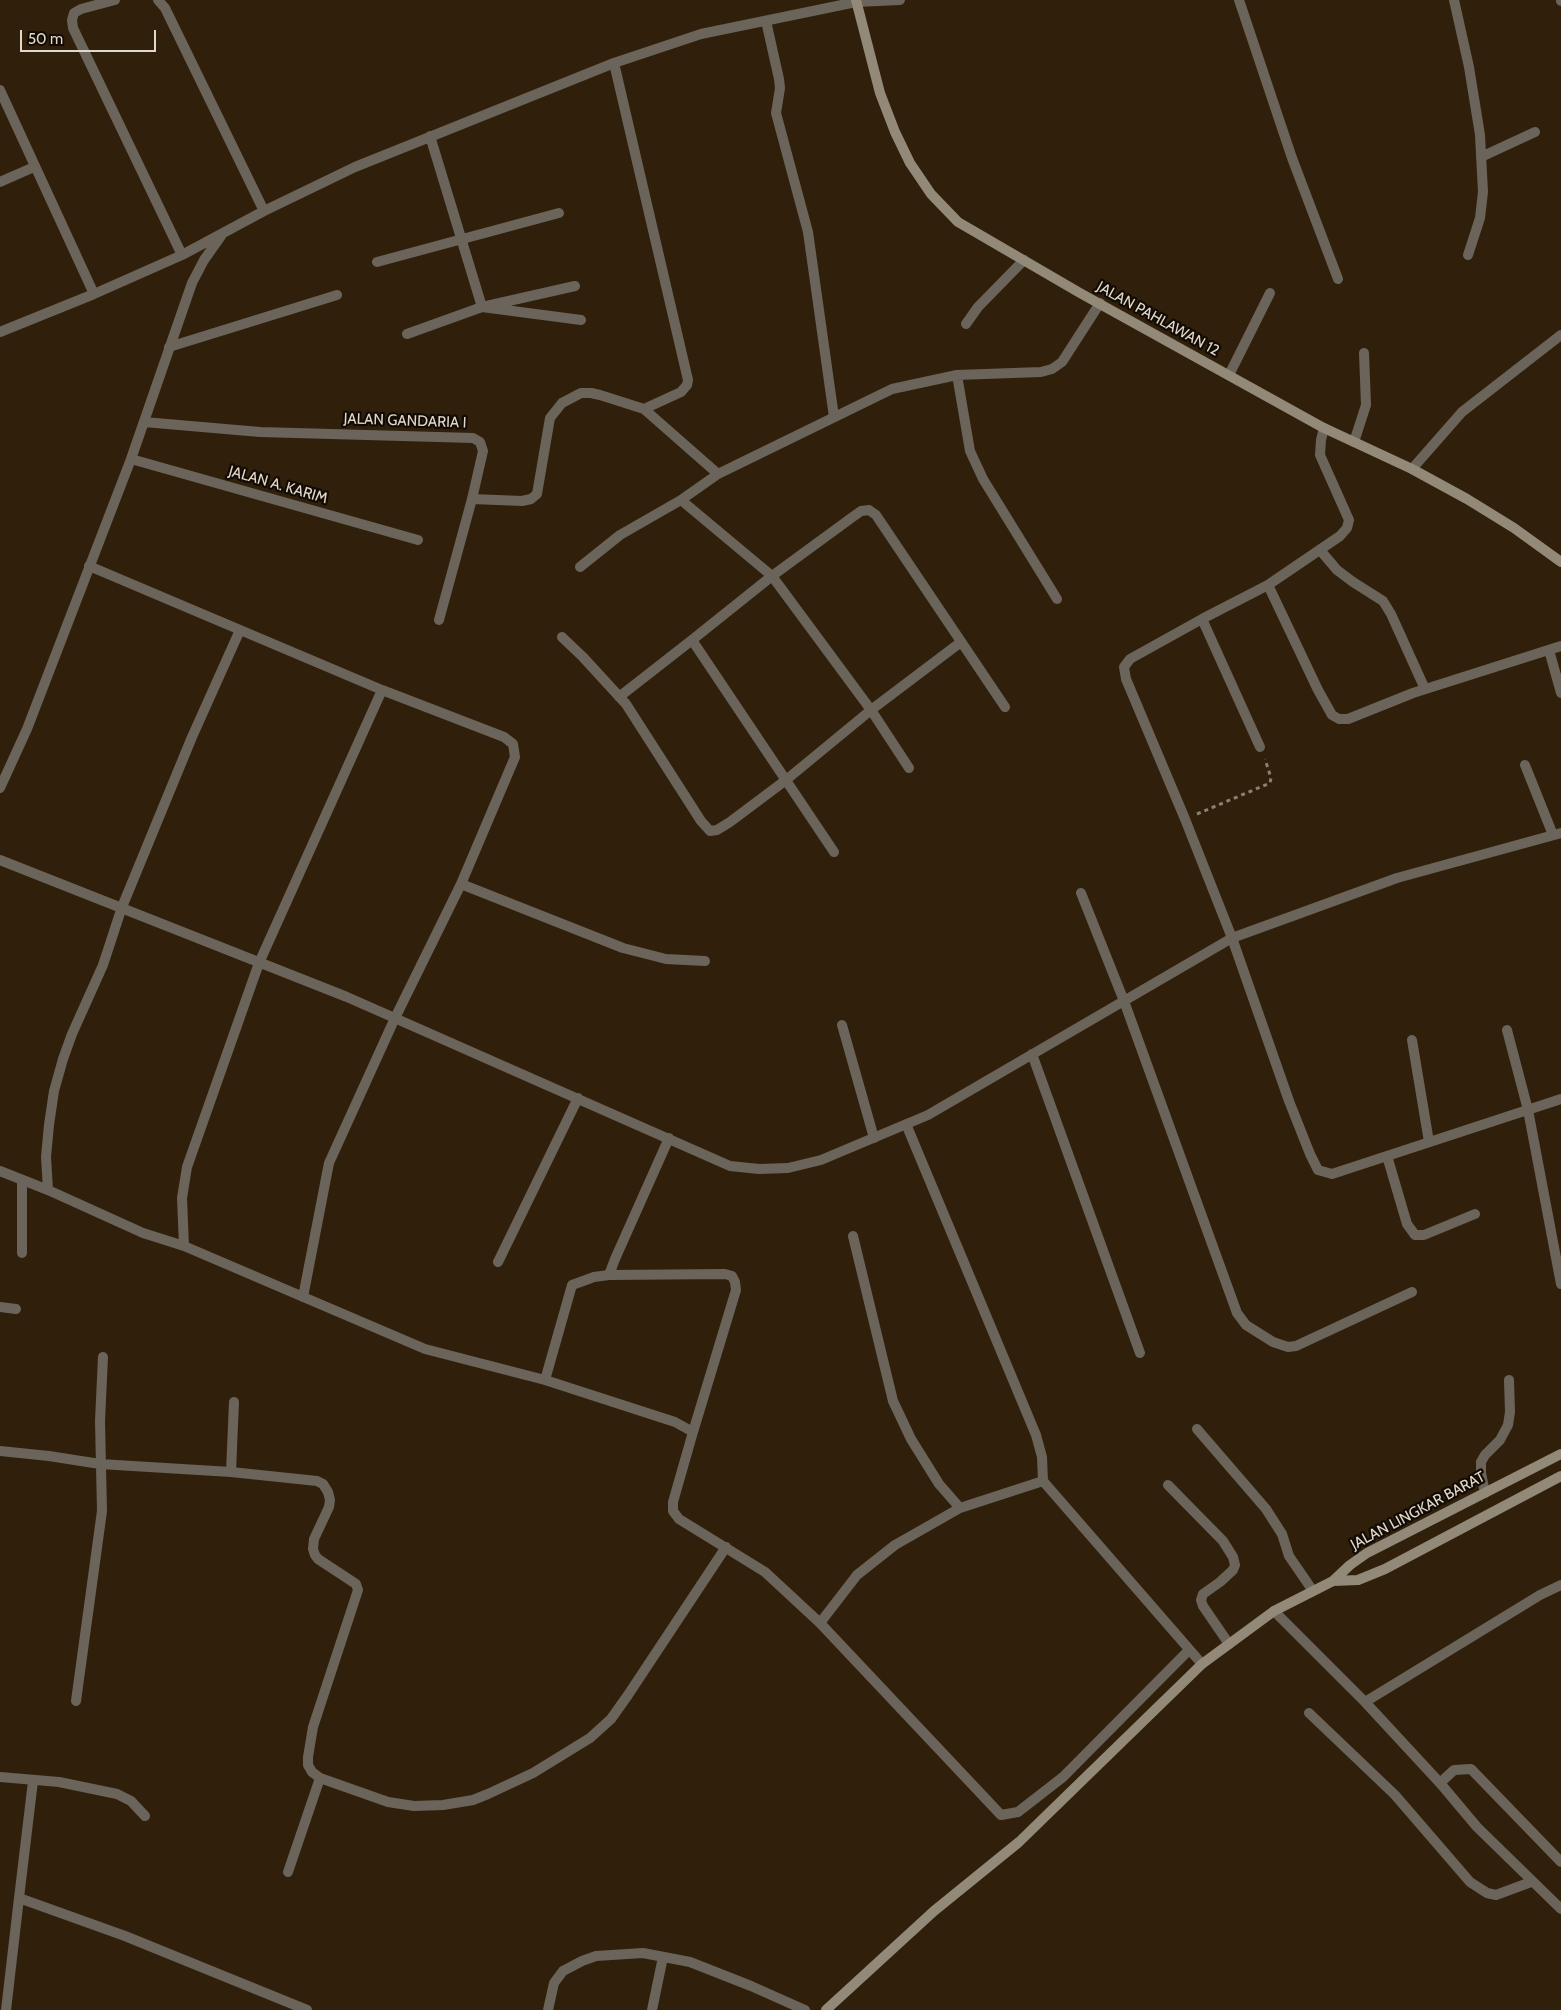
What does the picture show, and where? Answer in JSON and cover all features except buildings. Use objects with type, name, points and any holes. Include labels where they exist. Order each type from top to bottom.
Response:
[{"type":"street","points":[[115,0],[81,9],[74,13],[72,20],[73,28],[182,255]]},
{"type":"street","points":[[158,0],[164,8],[264,211]]},
{"type":"street","points":[[0,332],[94,294],[182,255],[264,211],[355,167],[614,63],[701,34],[856,1],[900,0]]},
{"type":"street","points":[[1239,0],[1292,158],[1338,279]]},
{"type":"street","points":[[1454,0],[1469,67],[1480,135],[1483,192],[1480,218],[1468,255]]},
{"type":"street","name":"JALAN PAHLAWAN 12","points":[[856,1],[880,93],[910,163],[931,194],[958,222],[1324,428],[1412,469],[1514,528],[1561,562]]},
{"type":"street","points":[[766,21],[780,88],[776,114],[808,232],[834,417]]},
{"type":"street","points":[[614,63],[688,380],[687,386],[681,392],[644,409]]},
{"type":"street","points":[[0,90],[94,294]]},
{"type":"street","points":[[1481,157],[1536,132]]},
{"type":"street","points":[[430,136],[482,307]]},
{"type":"street","points":[[0,182],[34,167]]},
{"type":"street","points":[[378,262],[559,213]]},
{"type":"street","points":[[0,788],[27,729],[131,459],[192,283],[204,260],[221,235]]},
{"type":"street","points":[[966,324],[978,307],[1024,260]]},
{"type":"street","points":[[407,334],[482,307],[575,286]]},
{"type":"street","points":[[1230,375],[1270,293]]},
{"type":"street","points":[[169,347],[337,295]]},
{"type":"street","points":[[580,566],[620,536],[680,500],[718,474],[892,389],[957,375],[1041,372],[1052,369],[1062,362],[1100,303]]},
{"type":"street","points":[[482,307],[581,320]]},
{"type":"street","points":[[1412,469],[1462,412],[1561,335]]},
{"type":"street","points":[[1354,442],[1366,405],[1364,354]]},
{"type":"street","points":[[957,375],[970,451],[983,479],[1057,599]]},
{"type":"street","points":[[472,499],[531,500],[537,494],[550,418],[555,409],[572,396],[591,393],[644,409],[718,474]]},
{"type":"street","name":"JALAN GANDARIA I","points":[[144,422],[260,432],[473,438],[480,442],[483,451],[472,499],[439,620]]},
{"type":"street","points":[[1324,428],[1320,455],[1349,520],[1348,528],[1340,536],[1268,585],[1130,659],[1124,667],[1126,679],[1185,819],[1232,938],[1289,1101],[1318,1170],[1332,1174],[1561,1099]]},
{"type":"street","name":"JALAN A. KARIM","points":[[131,459],[418,540]]},
{"type":"street","points":[[680,500],[772,576],[871,710],[909,768]]},
{"type":"street","points":[[619,697],[772,576],[861,510],[869,510],[876,515],[1005,707]]},
{"type":"street","points":[[1320,550],[1337,570],[1352,582],[1383,601],[1391,614],[1425,689]]},
{"type":"street","points":[[90,566],[382,690],[504,737],[513,744],[515,757],[461,884],[395,1018],[329,1164],[303,1298]]},
{"type":"street","points":[[1268,585],[1318,690],[1336,718],[1348,719],[1425,689],[1561,646]]},
{"type":"street","points":[[1202,619],[1260,747]]},
{"type":"street","points":[[48,1190],[46,1157],[54,1090],[72,1034],[103,965],[122,907],[192,736],[240,630]]},
{"type":"street","points":[[562,638],[582,656],[626,704],[701,821],[710,831],[717,830],[730,822],[786,780],[871,710],[961,642]]},
{"type":"street","points":[[692,640],[834,852]]},
{"type":"street","points":[[1549,650],[1561,693]]},
{"type":"street","points":[[184,1246],[182,1198],[187,1167],[259,963],[382,690]]},
{"type":"street","points":[[0,860],[122,907],[395,1018],[730,1166],[759,1169],[788,1168],[821,1160],[928,1115],[1232,938],[1397,878],[1557,834],[1524,765]]},
{"type":"street","points":[[461,884],[623,948],[666,959],[706,961]]},
{"type":"street","points":[[1081,893],[1124,1001],[1237,1313],[1246,1325],[1273,1342],[1288,1347],[1296,1346],[1412,1292]]},
{"type":"street","points":[[842,1026],[874,1138]]},
{"type":"street","points":[[1507,1030],[1528,1110],[1561,1284]]},
{"type":"street","points":[[1412,1040],[1429,1142]]},
{"type":"street","points":[[1032,1054],[1140,1353]]},
{"type":"street","points":[[498,1262],[578,1098]]},
{"type":"street","points":[[906,1124],[1036,1434],[1042,1457],[1043,1482],[1202,1664]]},
{"type":"street","points":[[609,1275],[669,1138]]},
{"type":"street","points":[[1387,1156],[1407,1224],[1415,1234],[1424,1235],[1475,1214]]},
{"type":"street","points":[[0,1171],[48,1190],[144,1233],[184,1246],[425,1349],[545,1380],[675,1422],[693,1432]]},
{"type":"street","points":[[22,1180],[22,1253]]},
{"type":"street","points":[[853,1236],[893,1401],[911,1439],[939,1484],[960,1508]]},
{"type":"street","points":[[545,1380],[572,1286],[594,1276],[609,1275],[725,1274],[732,1276],[736,1282],[736,1290],[673,1502],[673,1511],[679,1519],[765,1572],[820,1623],[1001,1815],[1018,1812],[1063,1777],[1189,1650]]},
{"type":"street","points":[[0,1307],[16,1309]]},
{"type":"street","points":[[76,1701],[102,1511],[100,1464],[103,1357]]},
{"type":"street","points":[[1485,1493],[1480,1473],[1481,1462],[1485,1455],[1500,1440],[1508,1425],[1510,1412],[1509,1380]]},
{"type":"street","points":[[231,1472],[234,1402]]},
{"type":"street","points":[[1197,1429],[1266,1509],[1282,1534],[1289,1556],[1313,1591]]},
{"type":"street","points":[[0,1452],[49,1456],[100,1464],[231,1472],[317,1481],[323,1484],[330,1496],[329,1507],[314,1538],[314,1554],[318,1559],[354,1583],[358,1588],[313,1727],[308,1765],[312,1772],[320,1778],[388,1802],[414,1806],[444,1805],[473,1800],[532,1773],[590,1738],[611,1718],[726,1547]]},
{"type":"street","name":"JALAN LINGKAR BARAT","points":[[1333,1581],[1350,1565],[1367,1553],[1561,1454]]},
{"type":"street","points":[[826,2010],[934,1911],[1019,1842],[1202,1664],[1274,1611],[1333,1581],[1358,1580],[1385,1569],[1561,1476]]},
{"type":"street","points":[[820,1623],[857,1575],[895,1545],[960,1508],[1043,1482]]},
{"type":"street","points":[[1168,1485],[1224,1541],[1233,1557],[1235,1565],[1233,1570],[1203,1594],[1200,1600],[1229,1644]]},
{"type":"street","points":[[1365,1702],[1561,1585]]},
{"type":"street","points":[[1274,1611],[1365,1702],[1440,1783],[1477,1827],[1531,1882],[1561,1909]]},
{"type":"street","points":[[1309,1713],[1395,1795],[1470,1882],[1487,1893],[1496,1895],[1531,1882]]},
{"type":"street","points":[[1440,1783],[1454,1770],[1471,1769],[1561,1862]]},
{"type":"street","points":[[0,1777],[59,1782],[117,1794],[131,1801],[145,1816]]},
{"type":"street","points":[[288,1872],[320,1778]]},
{"type":"street","points":[[6,2010],[33,1781]]},
{"type":"street","points":[[19,1898],[125,1936],[307,2010]]},
{"type":"street","points":[[548,2010],[554,1983],[563,1971],[596,1956],[643,1953],[690,1962],[805,2010]]},
{"type":"street","points":[[652,2010],[663,1957]]},
{"type":"path","points":[[1185,819],[1270,783],[1271,778],[1260,747]]}]
